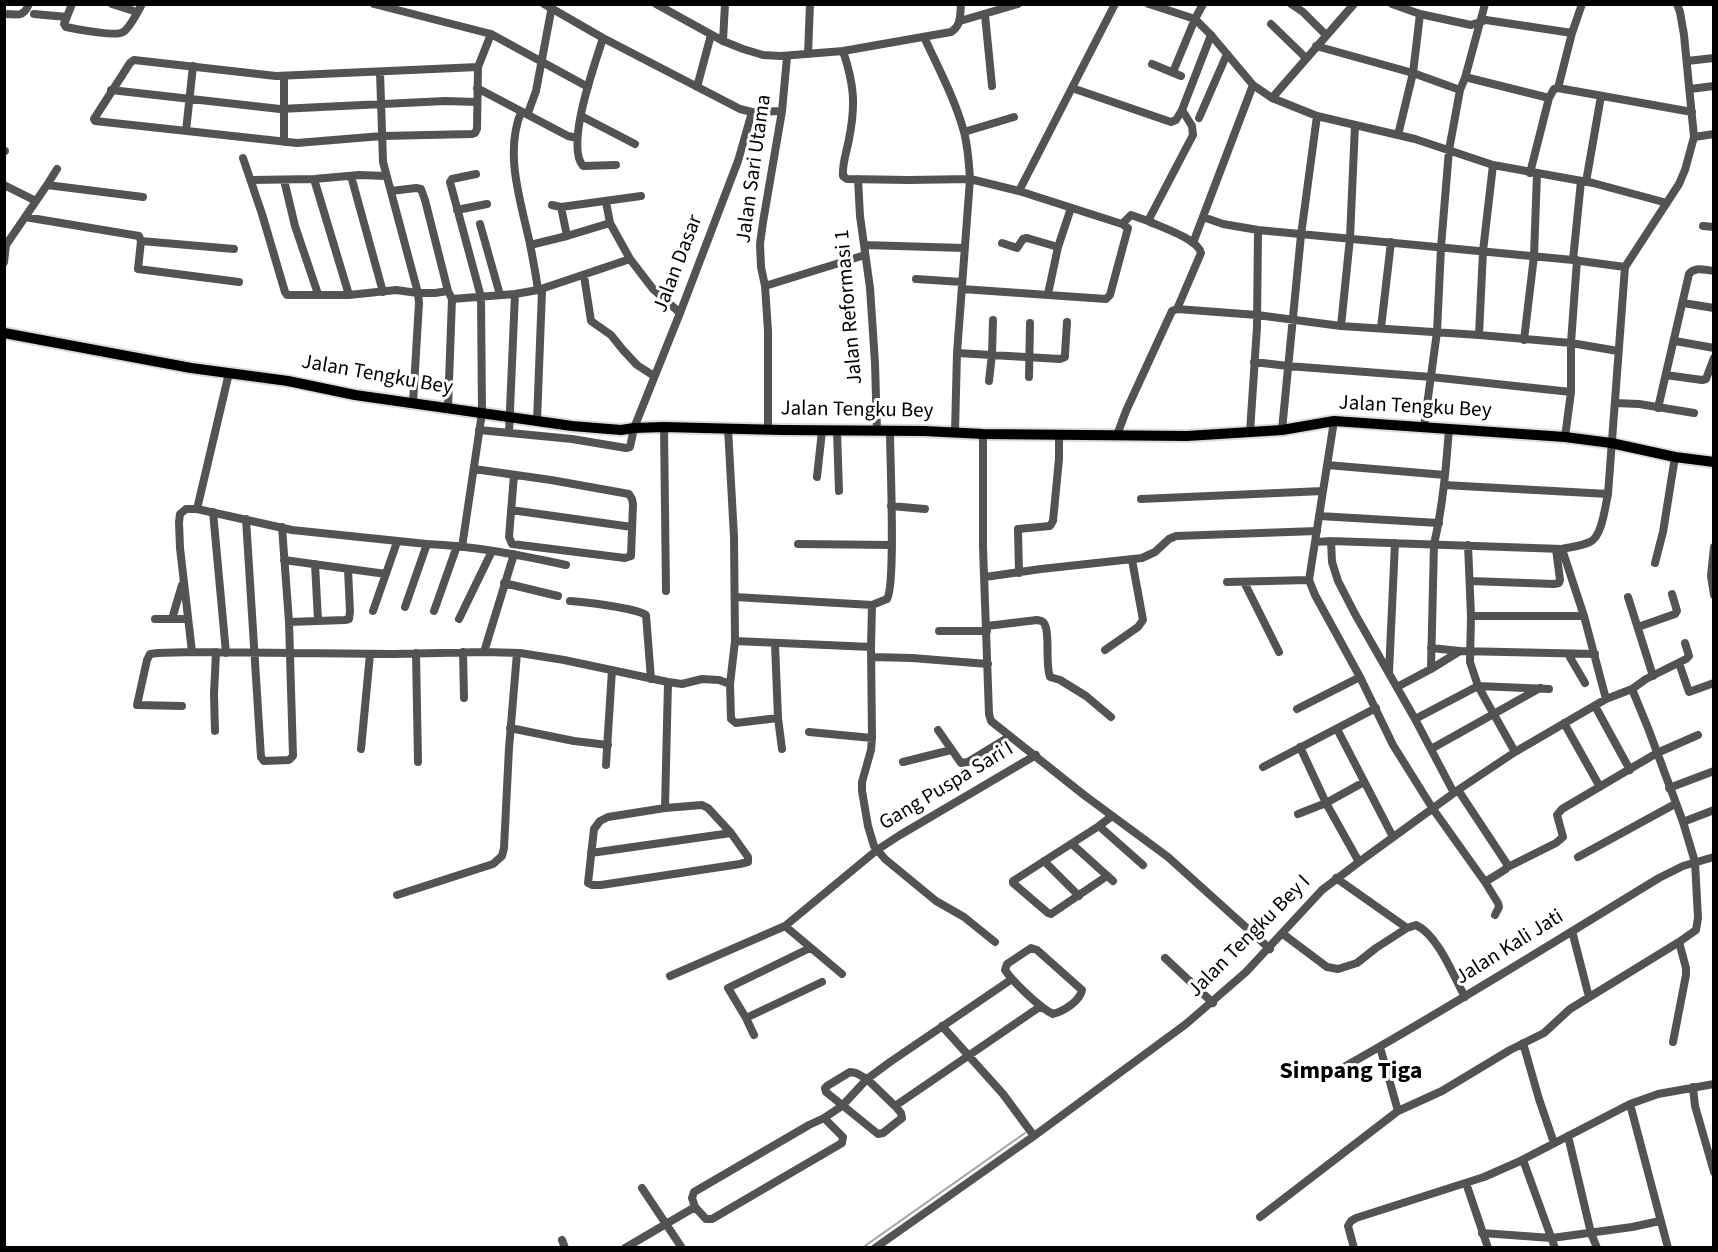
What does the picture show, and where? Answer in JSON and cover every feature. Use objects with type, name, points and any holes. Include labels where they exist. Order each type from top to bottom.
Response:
[{"type":"main road","name":"Jalan Tengku Bey","points":[[4,333],[191,368],[288,381],[355,396],[510,416],[575,427],[621,430],[664,427],[1187,436],[1282,430],[1334,421],[1565,437],[1713,462]]},
{"type":"street","points":[[4,14],[22,14],[29,4]]},
{"type":"street","points":[[72,4],[64,24],[66,27],[121,34],[140,8],[112,4]]},
{"type":"street","points":[[374,4],[490,34],[588,87]]},
{"type":"street","points":[[656,4],[723,41],[764,55],[787,57],[843,51],[951,32],[957,28],[960,21],[961,4]]},
{"type":"street","points":[[723,41],[724,4]]},
{"type":"street","points":[[960,21],[1018,4]]},
{"type":"street","points":[[1019,191],[1115,4]]},
{"type":"street","points":[[1149,4],[1194,19],[1211,35],[1253,85],[1272,99],[1317,116],[1398,135],[1493,165],[1584,182],[1667,203]]},
{"type":"street","points":[[1152,64],[1177,74],[1194,19],[1203,4]]},
{"type":"street","points":[[1291,4],[1304,12],[1326,35]]},
{"type":"street","points":[[1272,99],[1346,8],[1354,4]]},
{"type":"street","points":[[1392,4],[1420,14],[1471,25],[1481,21],[1572,33]]},
{"type":"street","points":[[1424,427],[1437,332],[1449,150],[1460,90],[1485,4]]},
{"type":"street","points":[[1558,88],[1582,4]]},
{"type":"street","points":[[1315,542],[1559,549],[1592,542],[1597,537],[1608,494],[1625,267],[1679,184],[1694,137],[1687,61],[1677,4]]},
{"type":"street","points":[[808,54],[810,5]]},
{"type":"street","points":[[537,421],[542,291],[538,290],[520,200],[513,149],[514,132],[536,91],[549,6],[603,38],[740,109],[752,112],[782,111]]},
{"type":"street","points":[[34,14],[68,17]]},
{"type":"street","points":[[1398,135],[1413,73],[1420,14]]},
{"type":"street","points":[[985,15],[992,86]]},
{"type":"street","points":[[1271,24],[1306,58]]},
{"type":"street","points":[[478,67],[284,76],[134,60],[94,116],[95,121],[297,143],[382,136],[472,134],[476,133],[477,129],[478,67],[490,34]]},
{"type":"street","points":[[697,87],[711,35]]},
{"type":"street","points":[[1072,87],[1171,122],[1176,120],[1182,110],[1211,35]]},
{"type":"street","points":[[924,37],[964,132],[970,178],[957,354],[955,432]]},
{"type":"street","points":[[603,38],[581,116],[577,138],[579,159],[583,166],[616,165]]},
{"type":"street","points":[[1317,46],[1413,73],[1460,90]]},
{"type":"street","points":[[843,51],[854,98],[853,118],[843,173],[847,179],[970,178],[1122,224],[1128,230],[1109,297],[1103,299],[962,286],[916,279]]},
{"type":"street","points":[[1199,118],[1227,54]]},
{"type":"street","name":"Jalan Sari Utama","points":[[768,429],[768,331],[760,244],[782,111],[787,57]]},
{"type":"street","points":[[1687,61],[1713,58]]},
{"type":"street","points":[[186,131],[194,66]]},
{"type":"street","points":[[380,72],[383,162],[419,303],[413,403]]},
{"type":"street","points":[[284,76],[284,142]]},
{"type":"street","points":[[1465,78],[1479,79],[1549,98]]},
{"type":"street","points":[[1193,243],[1253,85]]},
{"type":"street","points":[[1690,89],[1713,86]]},
{"type":"street","points":[[477,88],[568,136],[577,138]]},
{"type":"street","points":[[1524,340],[1534,256],[1534,173],[1551,92],[1558,88],[1692,112]]},
{"type":"street","points":[[111,90],[285,108],[445,101],[476,102]]},
{"type":"street","points":[[1565,437],[1571,392],[1575,260],[1584,182],[1601,96]]},
{"type":"street","points":[[1148,221],[1193,135],[1192,126],[1182,110]]},
{"type":"street","name":"Jalan Dasar","points":[[509,433],[572,439],[626,448],[631,445],[634,428],[681,314],[738,161],[752,112]]},
{"type":"street","points":[[581,116],[635,144]]},
{"type":"street","points":[[1282,430],[1300,235],[1317,116]]},
{"type":"street","points":[[964,132],[1014,117]]},
{"type":"street","points":[[1341,326],[1350,238],[1355,125]]},
{"type":"street","points":[[1694,137],[1713,134]]},
{"type":"street","points":[[243,158],[286,294],[289,296],[349,295],[396,290],[481,297],[515,294],[538,290],[584,276],[630,259]]},
{"type":"street","points":[[1479,334],[1483,251],[1493,165]]},
{"type":"street","points":[[4,262],[6,245],[57,169]]},
{"type":"street","points":[[434,610],[459,546],[474,470],[482,413],[481,297],[450,182],[452,179],[476,174]]},
{"type":"street","points":[[351,176],[383,292]]},
{"type":"street","points":[[251,180],[386,176]]},
{"type":"street","points":[[314,179],[349,295]]},
{"type":"street","name":"Jalan Reformasi 1","points":[[858,179],[875,363],[877,431]]},
{"type":"street","points":[[284,180],[295,226],[318,294]]},
{"type":"street","points":[[4,185],[36,201]]},
{"type":"street","points":[[47,185],[143,197]]},
{"type":"street","points":[[391,191],[421,189],[436,238],[450,295],[448,408]]},
{"type":"street","points":[[567,236],[556,206],[606,202],[641,196]]},
{"type":"street","points":[[606,202],[610,223],[630,259],[653,289],[681,314]]},
{"type":"street","points":[[457,210],[487,204]]},
{"type":"street","points":[[1048,294],[1058,246],[1071,208]]},
{"type":"street","points":[[1122,224],[1131,215],[1177,234],[1201,249],[1202,254],[1177,309]]},
{"type":"street","points":[[25,217],[139,236],[141,241],[138,269],[239,282]]},
{"type":"street","points":[[1203,217],[1223,224],[1300,235],[1575,260],[1625,267]]},
{"type":"street","points":[[530,245],[610,223]]},
{"type":"street","points":[[480,224],[500,295]]},
{"type":"street","points":[[1703,226],[1713,227]]},
{"type":"street","points":[[1250,432],[1257,315],[1258,230]]},
{"type":"street","points":[[1002,243],[1017,248],[1023,239],[1027,238],[1058,246]]},
{"type":"street","points":[[141,241],[234,249]]},
{"type":"street","points":[[1381,328],[1391,242]]},
{"type":"street","points":[[864,245],[964,248]]},
{"type":"street","points":[[765,286],[865,255]]},
{"type":"street","points":[[1658,408],[1689,274],[1698,269],[1713,271]]},
{"type":"street","points":[[584,276],[591,321],[611,335],[623,351],[654,376]]},
{"type":"street","points":[[479,430],[509,433],[515,294]]},
{"type":"street","points":[[1683,303],[1713,308]]},
{"type":"street","points":[[1117,435],[1172,311],[1177,309],[1257,315],[1341,326],[1479,334],[1571,343],[1618,351]]},
{"type":"street","points":[[989,381],[993,320]]},
{"type":"street","points":[[957,354],[1060,359],[1065,357],[1067,322]]},
{"type":"street","points":[[1029,377],[1030,323]]},
{"type":"street","points":[[1675,340],[1713,348]]},
{"type":"street","points":[[1666,375],[1706,379],[1713,358]]},
{"type":"street","points":[[1254,362],[1571,392]]},
{"type":"street","points":[[197,508],[229,373]]},
{"type":"street","points":[[1615,403],[1639,404],[1694,413]]},
{"type":"street","points":[[1334,421],[1309,579],[1315,596],[1360,677],[1394,745],[1433,809],[1498,903],[1499,907],[1495,915]]},
{"type":"street","points":[[664,427],[666,591]]},
{"type":"street","points":[[728,428],[735,597],[735,641],[730,684],[731,719],[740,723],[778,718]]},
{"type":"street","points":[[1431,669],[1434,544],[1439,524],[1449,429]]},
{"type":"street","points":[[818,477],[822,431]]},
{"type":"street","points":[[837,431],[838,491]]},
{"type":"street","points":[[735,597],[872,606],[887,599],[890,595],[891,545],[890,432]]},
{"type":"street","points":[[983,434],[983,547],[990,718],[994,725],[1168,857],[1270,949]]},
{"type":"street","points":[[1019,573],[1018,529],[1050,526],[1053,521],[1059,434]]},
{"type":"street","points":[[1655,562],[1663,532],[1676,457]]},
{"type":"street","points":[[1327,465],[1445,475]]},
{"type":"street","points":[[474,470],[514,475],[629,494],[632,499],[632,554],[629,558],[625,558],[511,543],[509,537],[514,475]]},
{"type":"street","points":[[1444,485],[1608,494]]},
{"type":"street","points":[[1141,499],[1323,491]]},
{"type":"street","points":[[891,506],[925,509]]},
{"type":"street","points":[[192,652],[180,548],[180,514],[186,509],[197,508],[324,534],[459,546],[566,565]]},
{"type":"street","points":[[511,510],[632,527]]},
{"type":"street","points":[[213,512],[226,653]]},
{"type":"street","points":[[1319,516],[1439,524]]},
{"type":"street","points":[[246,519],[261,757],[264,761],[290,760],[293,756],[289,622],[282,527]]},
{"type":"street","points":[[985,577],[1132,560],[1149,555],[1168,539],[1176,536],[1317,531]]},
{"type":"street","points":[[1331,541],[1332,562],[1338,581],[1355,614],[1456,792],[1503,856],[1508,867]]},
{"type":"street","points":[[373,611],[397,542]]},
{"type":"street","points":[[798,543],[891,545]]},
{"type":"street","points":[[1389,672],[1395,543]]},
{"type":"street","points":[[405,607],[427,544]]},
{"type":"street","points":[[1468,545],[1470,662],[1478,686],[1515,752]]},
{"type":"street","points":[[1713,547],[1711,576],[1713,595]]},
{"type":"street","points":[[1470,581],[1554,585],[1560,580],[1559,549]]},
{"type":"street","points":[[1559,549],[1584,616],[1606,699]]},
{"type":"street","points":[[459,619],[492,551]]},
{"type":"street","points":[[484,652],[514,554]]},
{"type":"street","points":[[284,560],[386,574]]},
{"type":"street","points":[[1105,650],[1143,621],[1132,560]]},
{"type":"street","points":[[315,564],[318,620]]},
{"type":"street","points":[[289,622],[349,618],[348,569]]},
{"type":"street","points":[[1227,582],[1309,579]]},
{"type":"street","points":[[172,619],[183,582]]},
{"type":"street","points":[[1244,582],[1279,652]]},
{"type":"street","points":[[504,583],[558,596]]},
{"type":"street","points":[[1638,627],[1674,614],[1677,611],[1672,594]]},
{"type":"street","points":[[1628,597],[1653,676]]},
{"type":"street","points":[[570,601],[644,613],[651,679]]},
{"type":"street","points":[[872,606],[872,738],[862,782],[871,839],[885,859],[936,901],[964,916],[995,942]]},
{"type":"street","points":[[1471,616],[1584,616]]},
{"type":"street","points":[[155,619],[188,619]]},
{"type":"street","points":[[939,631],[1042,621],[1046,628],[1050,677],[1060,680],[1086,696],[1111,717]]},
{"type":"street","points":[[735,641],[988,664]]},
{"type":"street","points":[[1685,643],[1688,658],[1679,663],[1689,692],[1713,683]]},
{"type":"street","points":[[775,644],[778,718],[782,750]]},
{"type":"street","points":[[1431,648],[1460,651],[1595,654]]},
{"type":"street","points":[[1397,687],[1460,651]]},
{"type":"street","points":[[182,706],[137,705],[150,654],[192,652],[517,653],[668,682],[682,684],[702,679],[719,680],[730,684]]},
{"type":"street","points":[[215,731],[216,652]]},
{"type":"street","points":[[463,652],[464,698]]},
{"type":"street","points":[[416,653],[418,762]]},
{"type":"street","points":[[397,895],[493,864],[502,856],[517,653]]},
{"type":"street","points":[[362,749],[370,654]]},
{"type":"street","points":[[1568,654],[1585,683]]},
{"type":"street","name":"Jalan Tengku Bey I","points":[[875,1248],[1034,1136],[1213,1003],[1270,949],[1312,900],[1336,878],[1515,752],[1606,699],[1632,689],[1679,663]]},
{"type":"street","points":[[606,765],[612,670]]},
{"type":"street","points":[[1297,709],[1360,677]]},
{"type":"street","points":[[665,808],[668,682]]},
{"type":"street","points":[[1415,719],[1478,686],[1544,688],[1431,750]]},
{"type":"street","points":[[1260,1217],[1398,1111],[1442,1091],[1544,1033],[1570,1009],[1693,933],[1698,924],[1695,862],[1683,822],[1632,689]]},
{"type":"street","points":[[1595,706],[1630,770]]},
{"type":"street","points":[[1263,767],[1376,708]]},
{"type":"street","points":[[1564,723],[1600,787]]},
{"type":"street","points":[[510,728],[608,745]]},
{"type":"street","points":[[1337,729],[1393,837]]},
{"type":"street","points":[[938,730],[959,761],[964,763],[1010,737]]},
{"type":"street","points":[[808,732],[872,738]]},
{"type":"street","points":[[1485,882],[1561,839],[1563,833],[1557,819],[1558,812],[1657,753],[1698,735]]},
{"type":"street","points":[[1300,747],[1326,803],[1359,862]]},
{"type":"street","points":[[903,762],[951,750]]},
{"type":"street","name":"Gang Puspa Sari I","points":[[670,976],[784,927],[877,850],[1036,755]]},
{"type":"street","points":[[1669,788],[1713,771]]},
{"type":"street","points":[[1298,814],[1326,803],[1364,782]]},
{"type":"street","points":[[1578,858],[1675,804]]},
{"type":"street","points":[[705,806],[730,833],[748,856],[748,861],[745,863],[592,885],[588,883],[594,830],[600,820],[608,817],[665,808],[705,806]]},
{"type":"street","points":[[1683,822],[1713,810]]},
{"type":"street","points":[[1072,844],[1110,878],[1051,914],[1014,885],[1013,881],[1112,816]]},
{"type":"street","points":[[1099,826],[1143,865]]},
{"type":"street","points":[[591,853],[730,833]]},
{"type":"street","points":[[1695,862],[1713,857]]},
{"type":"street","points":[[1044,861],[1079,896]]},
{"type":"street","name":"Jalan Kali Jati","points":[[1344,1067],[1659,878],[1695,862]]},
{"type":"street","points":[[1336,878],[1407,928]]},
{"type":"street","points":[[1283,934],[1327,967],[1338,969],[1357,963],[1412,925],[1419,926],[1429,936],[1446,962],[1464,997]]},
{"type":"street","points":[[784,927],[842,974]]},
{"type":"street","points":[[1572,931],[1589,997]]},
{"type":"street","points":[[1673,1042],[1686,975],[1679,942]]},
{"type":"street","points":[[754,1035],[728,988],[810,948]]},
{"type":"street","points":[[1029,949],[1034,949],[1082,990],[1080,997],[1058,1013],[1053,1014],[1012,979],[1005,970],[1007,964],[1029,949]]},
{"type":"street","points":[[1165,958],[1213,1003]]},
{"type":"street","points":[[824,1118],[843,1137],[842,1143],[712,1219],[703,1217],[695,1207],[692,1198],[694,1192],[842,1106],[867,1079],[1012,979]]},
{"type":"street","points":[[746,1018],[822,982]]},
{"type":"street","points":[[896,1106],[1041,1006]]},
{"type":"street","points":[[942,1026],[1003,1094],[1034,1136]]},
{"type":"street","points":[[1523,1043],[1554,1143]]},
{"type":"street","points":[[1380,1047],[1398,1111]]},
{"type":"street","points":[[850,1072],[867,1079],[901,1113],[902,1118],[880,1134],[825,1092],[825,1088],[850,1072]]},
{"type":"street","points":[[1354,1248],[1348,1226],[1351,1221],[1484,1177],[1523,1160],[1630,1104],[1658,1094],[1713,1084]]},
{"type":"street","points":[[1693,1087],[1695,1106],[1713,1172]]},
{"type":"street","points":[[1630,1104],[1668,1248]]},
{"type":"street","points":[[1568,1136],[1591,1233],[1597,1248]]},
{"type":"street","points":[[1523,1160],[1555,1248]]},
{"type":"street","points":[[1466,1183],[1488,1248]]},
{"type":"street","points":[[642,1188],[682,1248]]},
{"type":"street","points":[[625,1248],[695,1207]]},
{"type":"street","points":[[1482,1233],[1552,1238],[1660,1221]]},
{"type":"waterway","points":[[862,1248],[1025,1133]]},
{"type":"district","name":"Simpang Tiga","points":[[1351,1073]]}]
